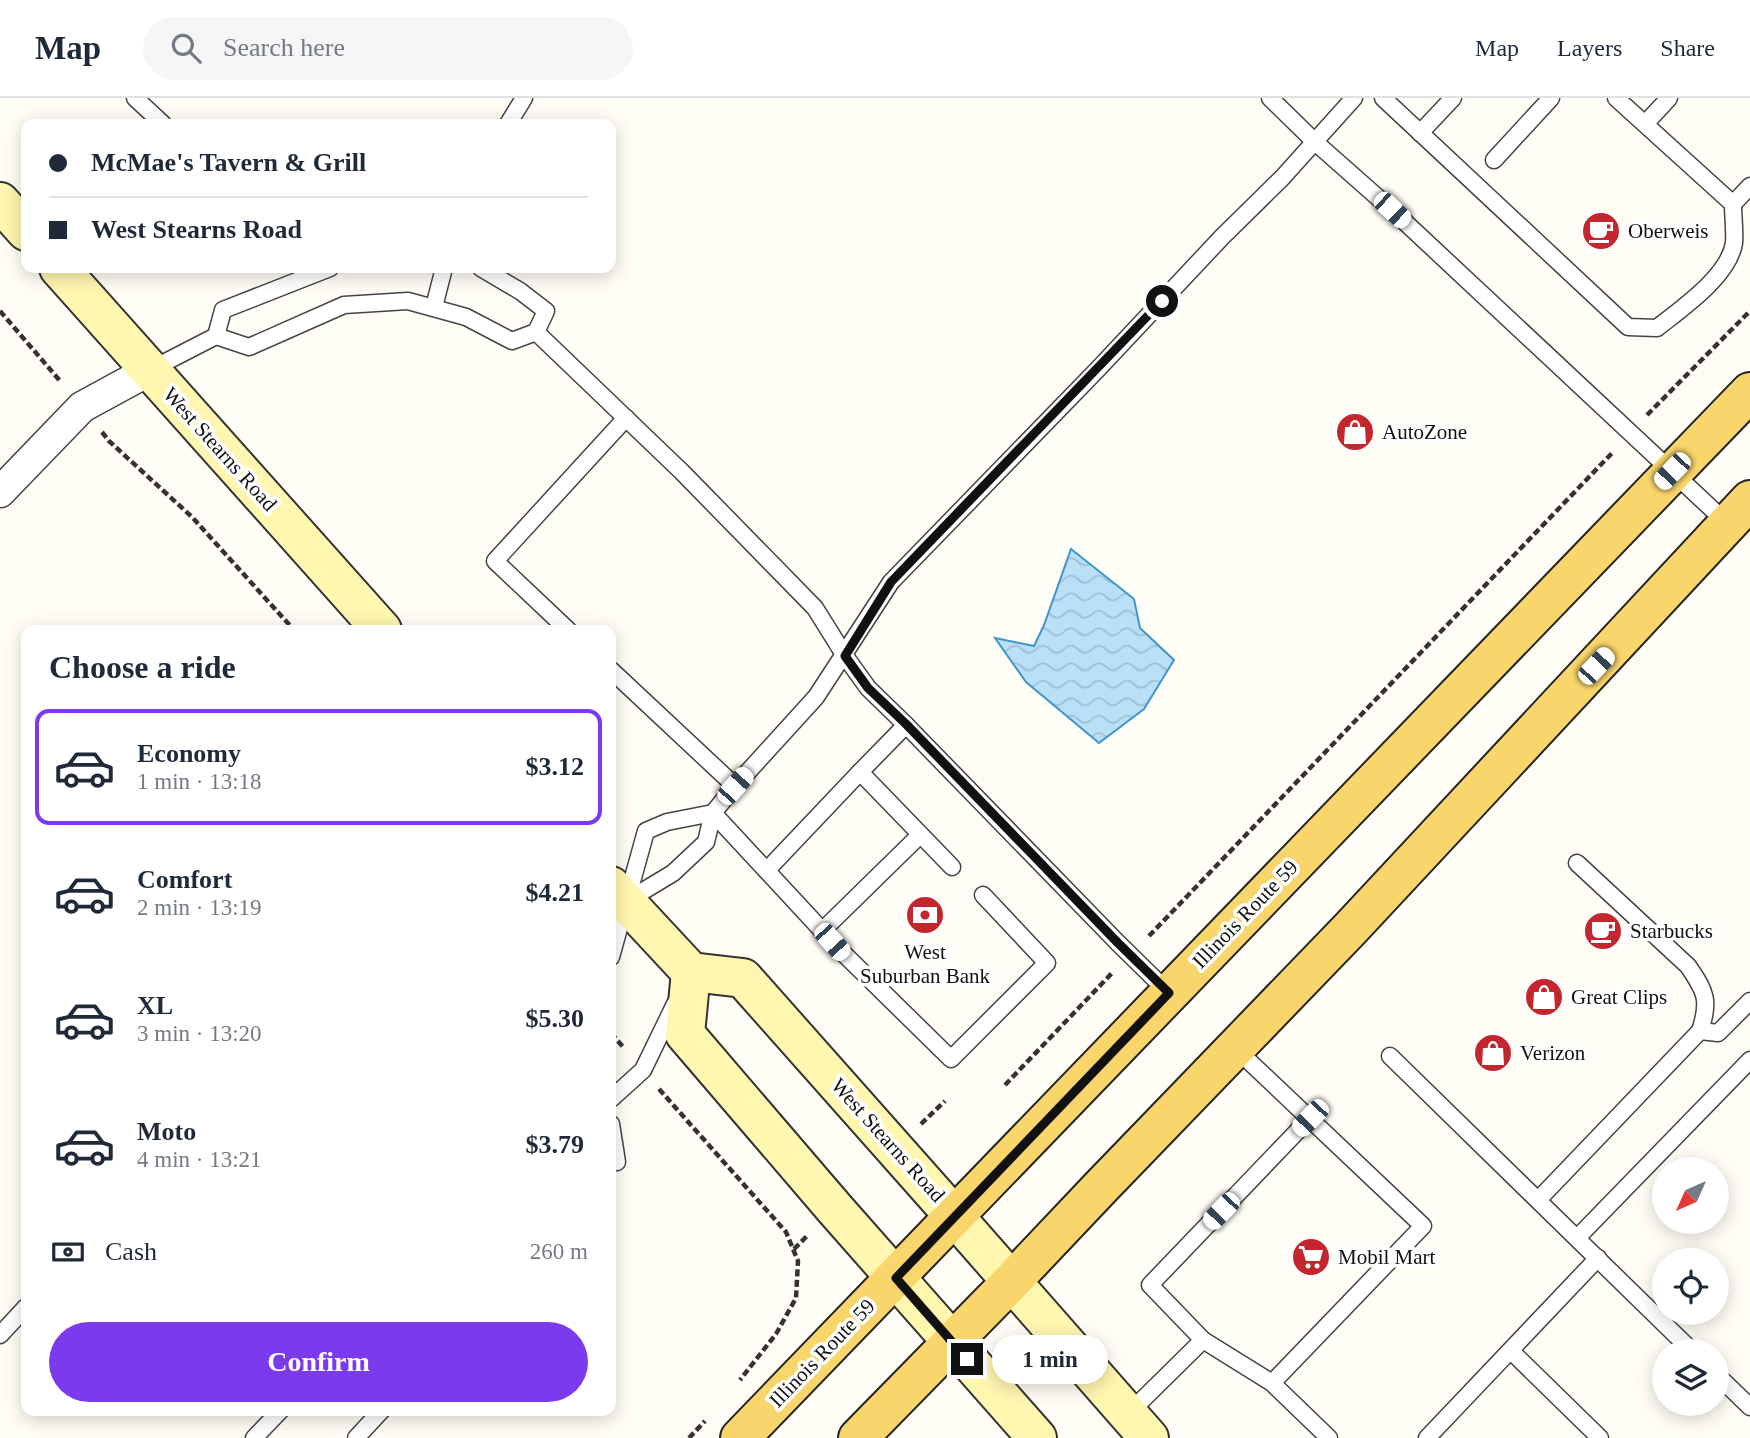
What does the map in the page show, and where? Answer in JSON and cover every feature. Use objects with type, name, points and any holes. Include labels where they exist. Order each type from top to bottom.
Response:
[{"type":"main road","points":[[0,202],[21,225]]},
{"type":"main road","name":"West Stearns Road","points":[[63,273],[378,625]]},
{"type":"main road","name":"Illinois Route 59","points":[[740,1438],[1750,392]]},
{"type":"main road","points":[[858,1438],[1351,928],[1739,512]]},
{"type":"main road","points":[[618,894],[691,972],[685,1034],[1037,1438]]},
{"type":"main road","name":"West Stearns Road","points":[[691,972],[743,978],[1138,1426]]},
{"type":"street","points":[[0,492],[82,407],[150,370]]},
{"type":"lane","points":[[135,98],[158,119]]},
{"type":"lane","points":[[511,119],[524,98]]},
{"type":"lane","points":[[1270,98],[1672,471],[1739,512]]},
{"type":"lane","points":[[618,894],[673,873],[706,842],[713,813],[817,697],[891,582],[1282,178],[1354,98]]},
{"type":"lane","points":[[1383,98],[1628,327],[1657,328],[1705,288],[1725,267],[1734,244],[1733,204],[1750,186]]},
{"type":"lane","points":[[1420,133],[1453,98]]},
{"type":"lane","points":[[1494,160],[1551,98]]},
{"type":"lane","points":[[1616,98],[1733,204]]},
{"type":"lane","points":[[1645,124],[1669,98]]},
{"type":"lane","points":[[434,307],[443,273]]},
{"type":"lane","points":[[150,370],[216,336],[249,347],[344,305],[408,301],[466,317],[512,341],[536,332],[546,311],[489,273]]},
{"type":"lane","points":[[216,336],[223,310],[296,274]]},
{"type":"lane","points":[[536,332],[682,472],[815,608],[868,688],[1169,993]]},
{"type":"lane","points":[[563,625],[495,561],[626,418]]},
{"type":"lane","points":[[616,675],[735,786]]},
{"type":"lane","points":[[766,870],[906,724]]},
{"type":"lane","points":[[860,772],[952,867]]},
{"type":"lane","points":[[713,813],[842,953],[951,1059],[1046,963],[983,895]]},
{"type":"lane","points":[[616,912],[618,894],[646,831],[667,821],[713,813]]},
{"type":"lane","points":[[822,931],[920,835]]},
{"type":"lane","points":[[1538,1200],[1700,1031],[1706,1014],[1705,996],[1688,966],[1577,863]]},
{"type":"lane","points":[[616,1094],[643,1070],[691,972]]},
{"type":"lane","points":[[1700,1031],[1718,1033],[1750,1001]]},
{"type":"lane","points":[[1235,1048],[1423,1226],[1272,1383]]},
{"type":"lane","points":[[1390,1056],[1680,1339]]},
{"type":"lane","points":[[1577,1238],[1750,1060]]},
{"type":"lane","points":[[1310,1118],[1150,1285],[1203,1340],[1272,1383],[1329,1438]]},
{"type":"lane","points":[[616,1156],[617,1162]]},
{"type":"lane","points":[[1427,1438],[1598,1258]]},
{"type":"lane","points":[[0,1335],[21,1312]]},
{"type":"lane","points":[[1138,1426],[1203,1340]]},
{"type":"lane","points":[[1511,1352],[1600,1438]]},
{"type":"lane","points":[[1729,1387],[1750,1407]]},
{"type":"lane","points":[[254,1438],[275,1416]]},
{"type":"lane","points":[[356,1438],[376,1416]]},
{"type":"path","points":[[0,311],[109,441],[192,517],[289,625]]},
{"type":"path","points":[[1668,393],[1750,311]]},
{"type":"path","points":[[1160,926],[1576,492]]},
{"type":"path","points":[[1004,1085],[1102,983]]},
{"type":"path","points":[[616,1039],[786,1232],[798,1261],[796,1298],[776,1334],[732,1389]]},
{"type":"path","points":[[689,1438],[706,1420]]},
{"type":"water","points":[[1071,549],[1134,599],[1140,628],[1174,660],[1144,709],[1099,743],[1026,682],[995,638],[1034,646]]},
{"type":"place","name":"Oberweis","points":[[1601,231]]},
{"type":"place","name":"AutoZone","points":[[1355,432]]},
{"type":"place","name":"West Suburban Bank","points":[[925,915]]},
{"type":"place","name":"Starbucks","points":[[1603,931]]},
{"type":"place","name":"Great Clips","points":[[1544,997]]},
{"type":"place","name":"Verizon","points":[[1493,1053]]},
{"type":"place","name":"Mobil Mart","points":[[1311,1257]]},
{"type":"route","points":[[967,1359],[896,1278],[1169,993],[868,688],[845,656],[891,582],[1162,301]]}]
